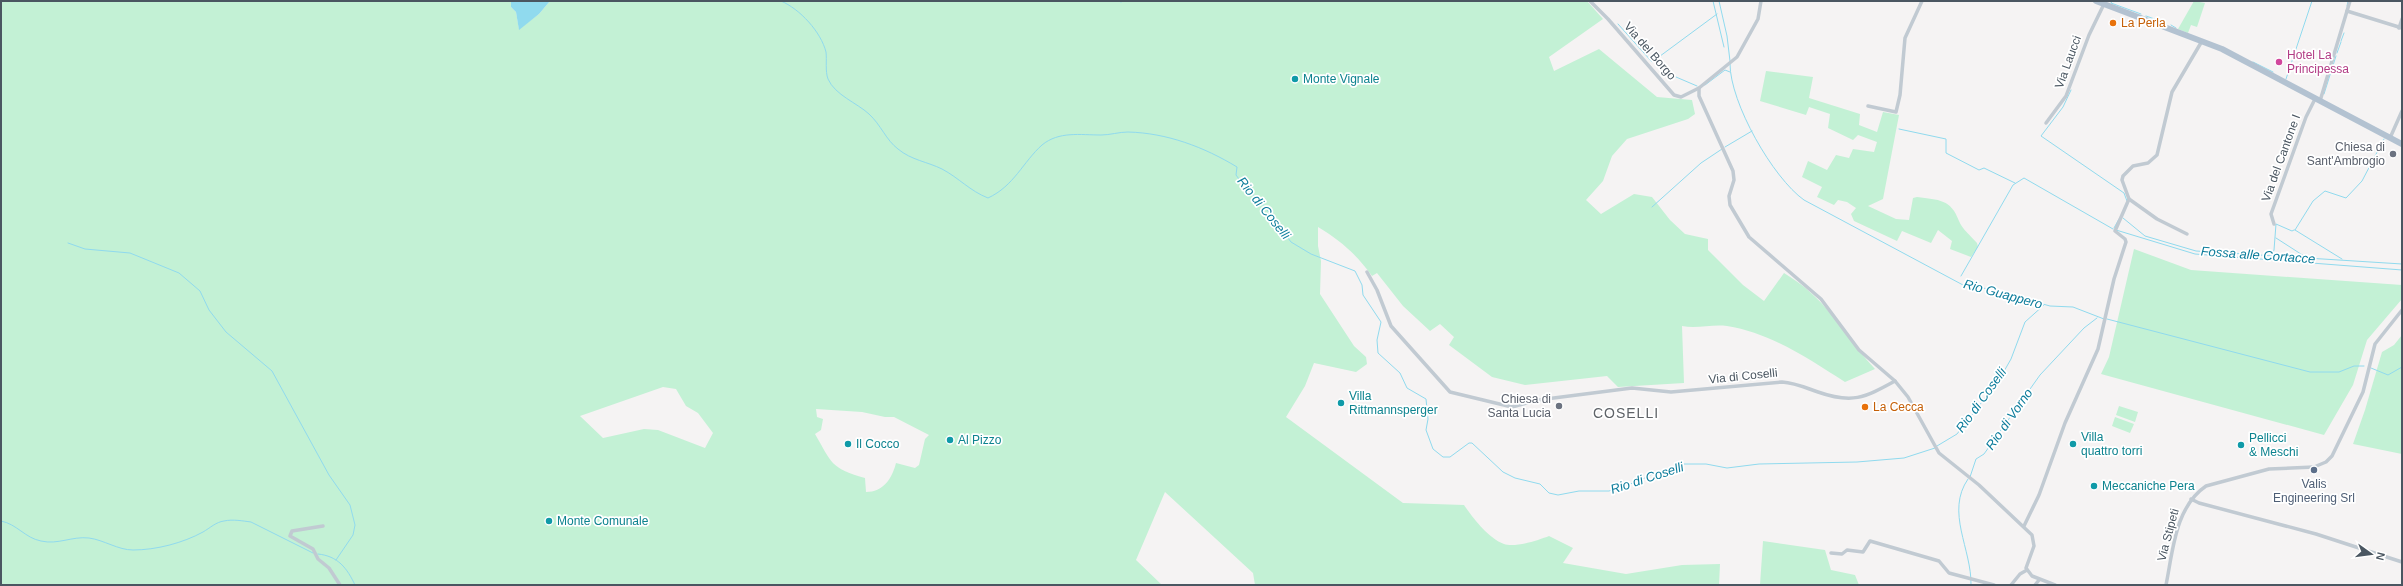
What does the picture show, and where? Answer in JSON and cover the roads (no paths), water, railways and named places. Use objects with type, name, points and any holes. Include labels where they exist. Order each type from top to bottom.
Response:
[{"type":"main road","points":[[2096,1],[2202,41],[2231,54],[2402,144]]},
{"type":"street","name":"Via del Borgo","points":[[1590,1],[1608,19],[1674,95],[1681,97],[1699,88],[1737,58],[1758,19],[1761,1]]},
{"type":"street","points":[[1868,106],[1896,112],[1902,77],[1905,38],[1922,1]]},
{"type":"street","name":"Via del Cantone I","points":[[2274,224],[2271,214],[2306,117],[2317,100],[2350,1]]},
{"type":"street","name":"Via Laucci","points":[[2046,123],[2066,96],[2089,35],[2104,4]]},
{"type":"street","points":[[2347,11],[2401,28],[2402,19]]},
{"type":"street","points":[[2187,234],[2157,219],[2129,199],[2122,180],[2123,176],[2133,166],[2148,163],[2157,155],[2172,92],[2202,41]]},
{"type":"street","points":[[1699,88],[1699,96],[1733,171],[1734,180],[1729,200],[1733,213],[1742,228],[1762,250],[1821,299],[1859,350],[1894,381],[1908,397],[1936,447],[2024,526],[2032,535],[2034,543],[2026,565],[2027,570],[2032,576],[2039,580],[2055,585]]},
{"type":"street","points":[[2390,138],[2402,111]]},
{"type":"street","points":[[2024,526],[2039,495],[2071,409],[2098,349],[2126,242],[2116,230],[2129,199]]},
{"type":"street","name":"Via di Coselli","points":[[1367,272],[1377,290],[1391,326],[1450,392],[1512,406],[1538,400],[1632,388],[1674,392],[1782,382],[1794,382],[1848,400],[1878,390],[1894,381]]},
{"type":"street","name":"Via Stipeti","points":[[2166,585],[2181,516],[2191,499],[2206,486],[2269,469],[2314,467],[2326,462],[2332,456],[2363,392],[2377,340],[2402,310]]},
{"type":"street","points":[[2191,499],[2199,503],[2316,534],[2402,562]]},
{"type":"street","points":[[323,526],[292,531],[290,536],[312,549],[318,559],[329,568],[340,585]]},
{"type":"street","points":[[1831,553],[1842,554],[1847,550],[1863,552],[1870,541],[1939,561],[1949,573],[1994,585]]},
{"type":"street","points":[[2011,585],[2020,574],[2027,570]]},
{"type":"street","points":[[2035,585],[2039,580]]},
{"type":"water","points":[[511,1],[550,1],[539,14],[519,30],[516,12],[511,7]]},
{"type":"waterway","name":"Rio di Coselli","points":[[781,1],[802,15],[820,37],[826,52],[827,76],[831,85],[836,90],[869,114],[887,137],[903,153],[942,169],[976,192],[988,198],[1005,187],[1042,145],[1055,138],[1078,134],[1104,135],[1128,132],[1157,135],[1198,147],[1237,167],[1236,175],[1244,186],[1262,203],[1291,242],[1311,254],[1355,271],[1362,285],[1363,295],[1381,322],[1377,340],[1378,353],[1400,373],[1407,388],[1426,399],[1428,419],[1426,430],[1433,449],[1443,457],[1450,457],[1469,443],[1472,443],[1503,472],[1515,478],[1540,484],[1549,493],[1558,495],[1579,491],[1609,491],[1639,481],[1652,474],[1684,464],[1706,464],[1727,468],[1759,464],[1857,462],[1904,458],[1935,448]]},
{"type":"waterway","points":[[1713,1],[1724,47]]},
{"type":"waterway","name":"Rio Guappero","points":[[1719,1],[1727,36],[1730,61]]},
{"type":"waterway","points":[[2112,1],[2111,3],[2141,14]]},
{"type":"waterway","points":[[2286,79],[2312,1]]},
{"type":"waterway","points":[[2347,6],[2348,1]]},
{"type":"waterway","points":[[1618,24],[1652,62],[1717,14]]},
{"type":"waterway","points":[[2146,16],[2166,23]]},
{"type":"waterway","points":[[2171,25],[2176,28]]},
{"type":"waterway","points":[[2341,41],[2344,33]]},
{"type":"waterway","points":[[2337,53],[2341,42]]},
{"type":"waterway","points":[[2324,94],[2336,56]]},
{"type":"waterway","points":[[1660,58],[1669,74],[1697,86]]},
{"type":"waterway","points":[[2253,62],[2273,72]]},
{"type":"waterway","name":"Rio Guappero","points":[[1730,64],[1737,99],[1755,138],[1779,175],[1804,200],[1963,285],[1989,289],[2050,306],[2073,307],[2104,319]]},
{"type":"waterway","points":[[1705,85],[1725,70],[1730,72]]},
{"type":"waterway","points":[[2071,90],[2063,107],[2041,136],[2124,193],[2127,201]]},
{"type":"waterway","points":[[1899,129],[1946,139],[1946,153],[1979,170],[1984,168],[2015,183]]},
{"type":"waterway","points":[[1725,147],[1752,131]]},
{"type":"waterway","points":[[2295,230],[2313,201],[2325,191],[2346,198],[2362,181],[2384,139]]},
{"type":"waterway","points":[[1652,207],[1701,163],[1722,149]]},
{"type":"waterway","points":[[1961,276],[2013,185],[2024,178],[2113,229]]},
{"type":"waterway","name":"Fossa alle Cortacce","points":[[2123,218],[2145,236],[2196,251],[2402,264]]},
{"type":"waterway","points":[[2114,228],[2119,219]]},
{"type":"waterway","points":[[2271,258],[2274,250],[2276,224],[2292,231],[2294,230]]},
{"type":"waterway","points":[[2116,230],[2195,254],[2402,270]]},
{"type":"waterway","points":[[2295,230],[2342,259]]},
{"type":"waterway","points":[[2276,238],[2304,256]]},
{"type":"waterway","points":[[68,243],[85,249],[130,253],[179,273],[200,291],[209,310],[226,332],[272,371],[329,475],[350,505],[355,525],[353,535],[336,560]]},
{"type":"waterway","name":"Fossa alle Cortacce","points":[[2307,258],[2313,261]]},
{"type":"waterway","name":"Rio di Coselli","points":[[1937,446],[1957,434],[1999,380],[2011,359],[2025,322],[2044,305]]},
{"type":"waterway","name":"Rio di Vorno","points":[[1970,477],[1976,459],[1984,454],[2040,375],[2084,328],[2097,318]]},
{"type":"waterway","name":"Rio Guappero","points":[[2107,319],[2310,372],[2339,372],[2354,366],[2364,366]]},
{"type":"waterway","name":"Rio Guappero","points":[[2371,368],[2388,375],[2402,367]]},
{"type":"waterway","name":"Rio di Vorno","points":[[1968,479],[1962,492],[1959,504],[1959,518],[1968,558],[1971,585]]},
{"type":"waterway","name":"Rio di Vorno","points":[[1,521],[12,525],[30,537],[41,541],[53,542],[77,538],[89,538],[127,550],[151,549],[169,545],[195,536],[221,522],[231,520],[251,522],[313,553]]},
{"type":"waterway","name":"Rio di Vorno","points":[[318,554],[331,557],[341,564],[349,573],[355,585]]},
{"type":"place","name":"La Perla","points":[[2113,23]]},
{"type":"place","name":"Hotel La Principessa","points":[[2279,62]]},
{"type":"place","name":"Monte Vignale","points":[[1295,79]]},
{"type":"place","name":"Chiesa di Sant'Ambrogio","points":[[2393,154]]},
{"type":"place","name":"Villa Rittmannsperger","points":[[1341,403]]},
{"type":"place","name":"Chiesa di Santa Lucia","points":[[1559,406]]},
{"type":"place","name":"La Cecca","points":[[1865,407]]},
{"type":"place","name":"Al Pizzo","points":[[950,440]]},
{"type":"place","name":"Il Cocco","points":[[848,444]]},
{"type":"place","name":"Villa quattro torri","points":[[2073,444]]},
{"type":"place","name":"Pellicci & Meschi","points":[[2241,445]]},
{"type":"place","name":"Valis Engineering Srl","points":[[2314,470]]},
{"type":"place","name":"Meccaniche Pera","points":[[2094,486]]},
{"type":"place","name":"Monte Comunale","points":[[549,521]]},
{"type":"district","name":"COSELLI","points":[[1626,413]]}]
